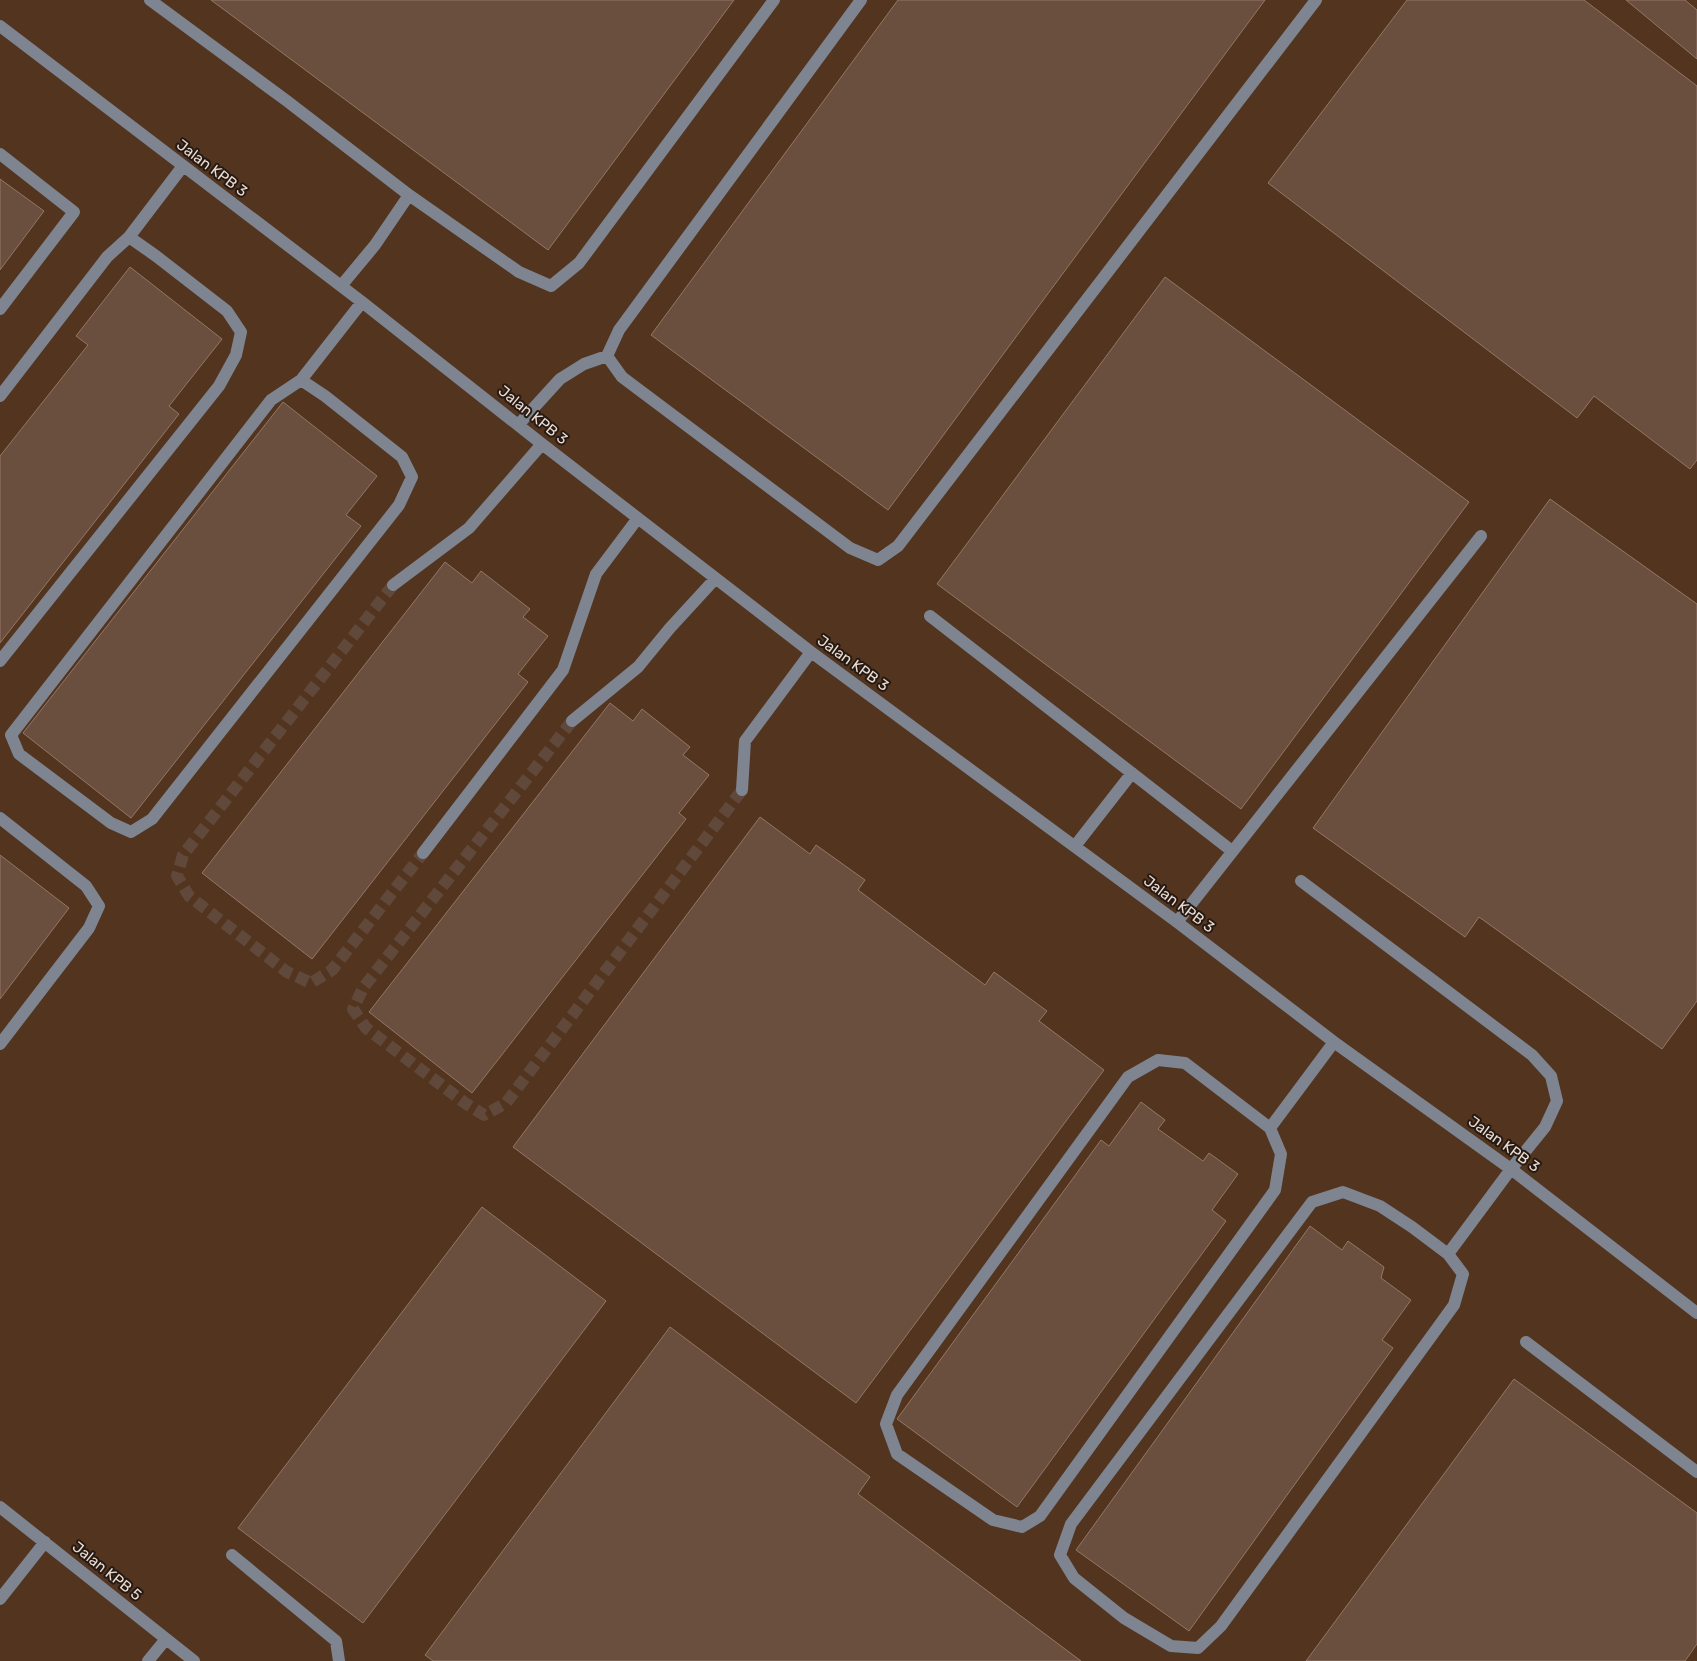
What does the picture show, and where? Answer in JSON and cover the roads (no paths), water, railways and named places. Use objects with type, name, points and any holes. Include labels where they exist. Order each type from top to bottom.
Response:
[{"type":"street","points":[[150,0],[287,101],[409,195],[518,272],[550,286],[579,263],[774,0]]},
{"type":"street","points":[[519,424],[560,379],[584,364],[608,356],[620,330],[861,0]]},
{"type":"street","points":[[608,356],[622,377],[850,548],[878,560],[898,546],[1316,0]]},
{"type":"street","name":"Jalan KPB 3","points":[[0,26],[362,302],[810,652],[1075,846],[1334,1042],[1512,1169],[1697,1312]]},
{"type":"street","points":[[0,154],[74,212],[0,309]]},
{"type":"street","points":[[0,396],[106,258],[129,237],[182,166]]},
{"type":"street","points":[[341,286],[375,245],[409,195]]},
{"type":"street","points":[[0,661],[219,386],[236,355],[241,332],[227,311],[129,237]]},
{"type":"street","points":[[301,380],[325,396],[402,457],[412,477],[398,505],[152,819],[131,832],[111,823],[19,754],[11,735],[271,400],[301,380],[362,302]]},
{"type":"street","points":[[393,585],[469,528],[542,444]]},
{"type":"street","points":[[423,853],[563,670],[596,574],[638,518]]},
{"type":"street","points":[[1177,922],[1481,536]]},
{"type":"street","points":[[572,720],[638,667],[670,628],[715,579]]},
{"type":"street","points":[[930,616],[1232,851]]},
{"type":"street","points":[[742,790],[745,741],[810,652]]},
{"type":"street","points":[[1075,846],[1132,773]]},
{"type":"street","points":[[0,818],[86,886],[99,906],[89,928],[0,1044]]},
{"type":"street","points":[[1301,881],[1532,1054],[1551,1076],[1557,1101],[1545,1127],[1448,1254]]},
{"type":"street","points":[[1270,1128],[1334,1042]]},
{"type":"street","points":[[1158,1060],[1185,1063],[1270,1128],[1281,1154],[1275,1190],[1040,1516],[1022,1527],[993,1520],[897,1454],[886,1424],[897,1395],[1128,1076],[1158,1060]]},
{"type":"street","points":[[1343,1192],[1380,1206],[1448,1254],[1463,1274],[1454,1305],[1221,1626],[1198,1648],[1172,1646],[1124,1618],[1074,1578],[1060,1555],[1071,1524],[1312,1202],[1343,1192]]},
{"type":"street","points":[[1526,1342],[1697,1472]]},
{"type":"street","name":"Jalan KPB 5","points":[[0,1507],[194,1661]]},
{"type":"street","points":[[0,1599],[45,1542]]},
{"type":"street","points":[[232,1554],[336,1641],[339,1661]]},
{"type":"street","points":[[148,1661],[166,1639]]},
{"type":"tunnel","points":[[393,585],[183,855],[177,876],[189,896],[287,972],[311,983],[332,970],[423,853]]},
{"type":"tunnel","points":[[572,721],[363,988],[353,1009],[366,1028],[465,1103],[484,1115],[506,1103],[742,790]]}]
